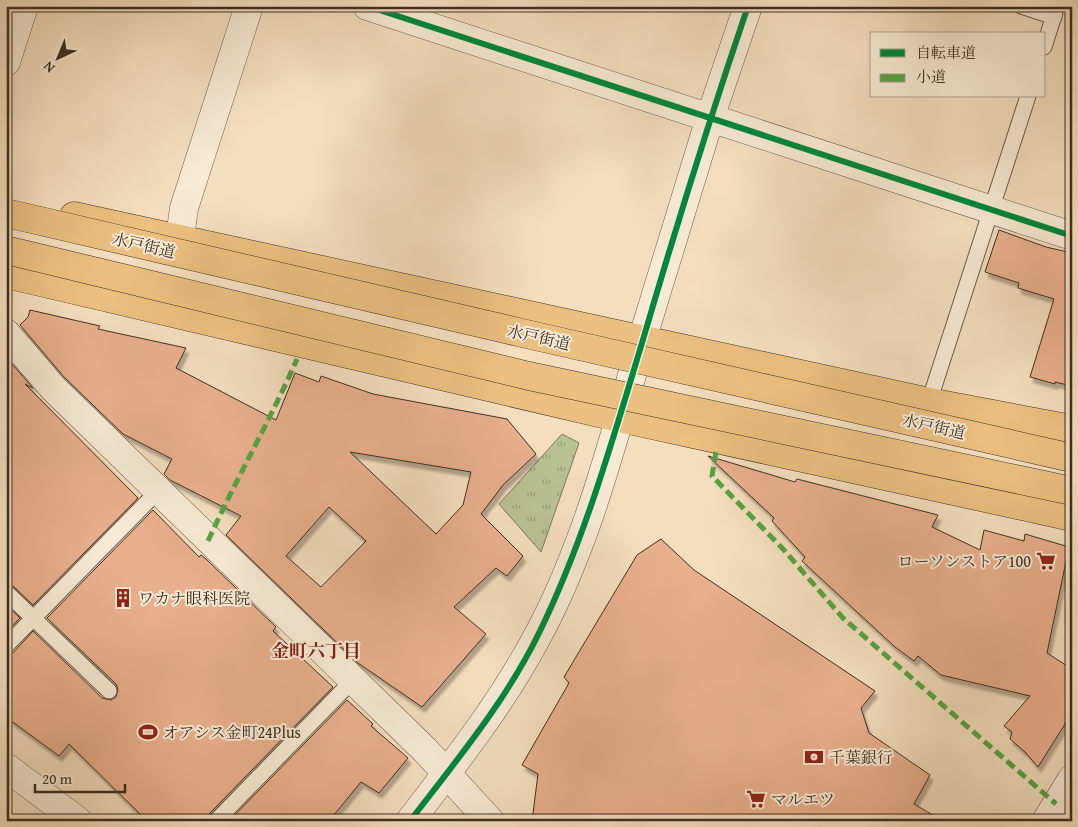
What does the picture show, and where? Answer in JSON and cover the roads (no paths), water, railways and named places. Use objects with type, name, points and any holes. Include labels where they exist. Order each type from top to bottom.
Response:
[{"type":"highway","name":"水戸街道","points":[[6,202],[180,237],[929,402],[1072,429]]},
{"type":"highway","name":"水戸街道","points":[[6,213],[531,336],[1072,458]]},
{"type":"highway","points":[[6,250],[529,376],[1072,491]]},
{"type":"highway","points":[[6,274],[620,418],[1072,517]]},
{"type":"street","points":[[6,62],[24,6]]},
{"type":"street","points":[[180,237],[184,208],[249,6]]},
{"type":"street","points":[[367,6],[1072,236]]},
{"type":"street","points":[[410,821],[481,727],[538,635],[575,552],[620,418],[710,118],[748,6]]},
{"type":"street","points":[[6,333],[53,388],[157,492],[447,773],[490,821]]},
{"type":"street","points":[[6,767],[78,821]]},
{"type":"street","points":[[1046,821],[1072,779]]},
{"type":"lane","points":[[1021,6],[1056,12],[1046,41]]},
{"type":"lane","points":[[929,402],[1027,98]]},
{"type":"lane","points":[[6,646],[157,492]]},
{"type":"lane","points":[[6,592],[108,691]]},
{"type":"lane","points":[[216,821],[353,680]]},
{"type":"place","name":"ローソンストア100","points":[[1046,561]]},
{"type":"place","name":"ワカナ眼科医院","points":[[123,598]]},
{"type":"place","name":"オアシス金町24Plus","points":[[148,732]]},
{"type":"place","name":"千葉銀行","points":[[814,757]]},
{"type":"place","name":"マルエツ","points":[[756,799]]},
{"type":"district","name":"金町六丁目","points":[[316,651]]}]
